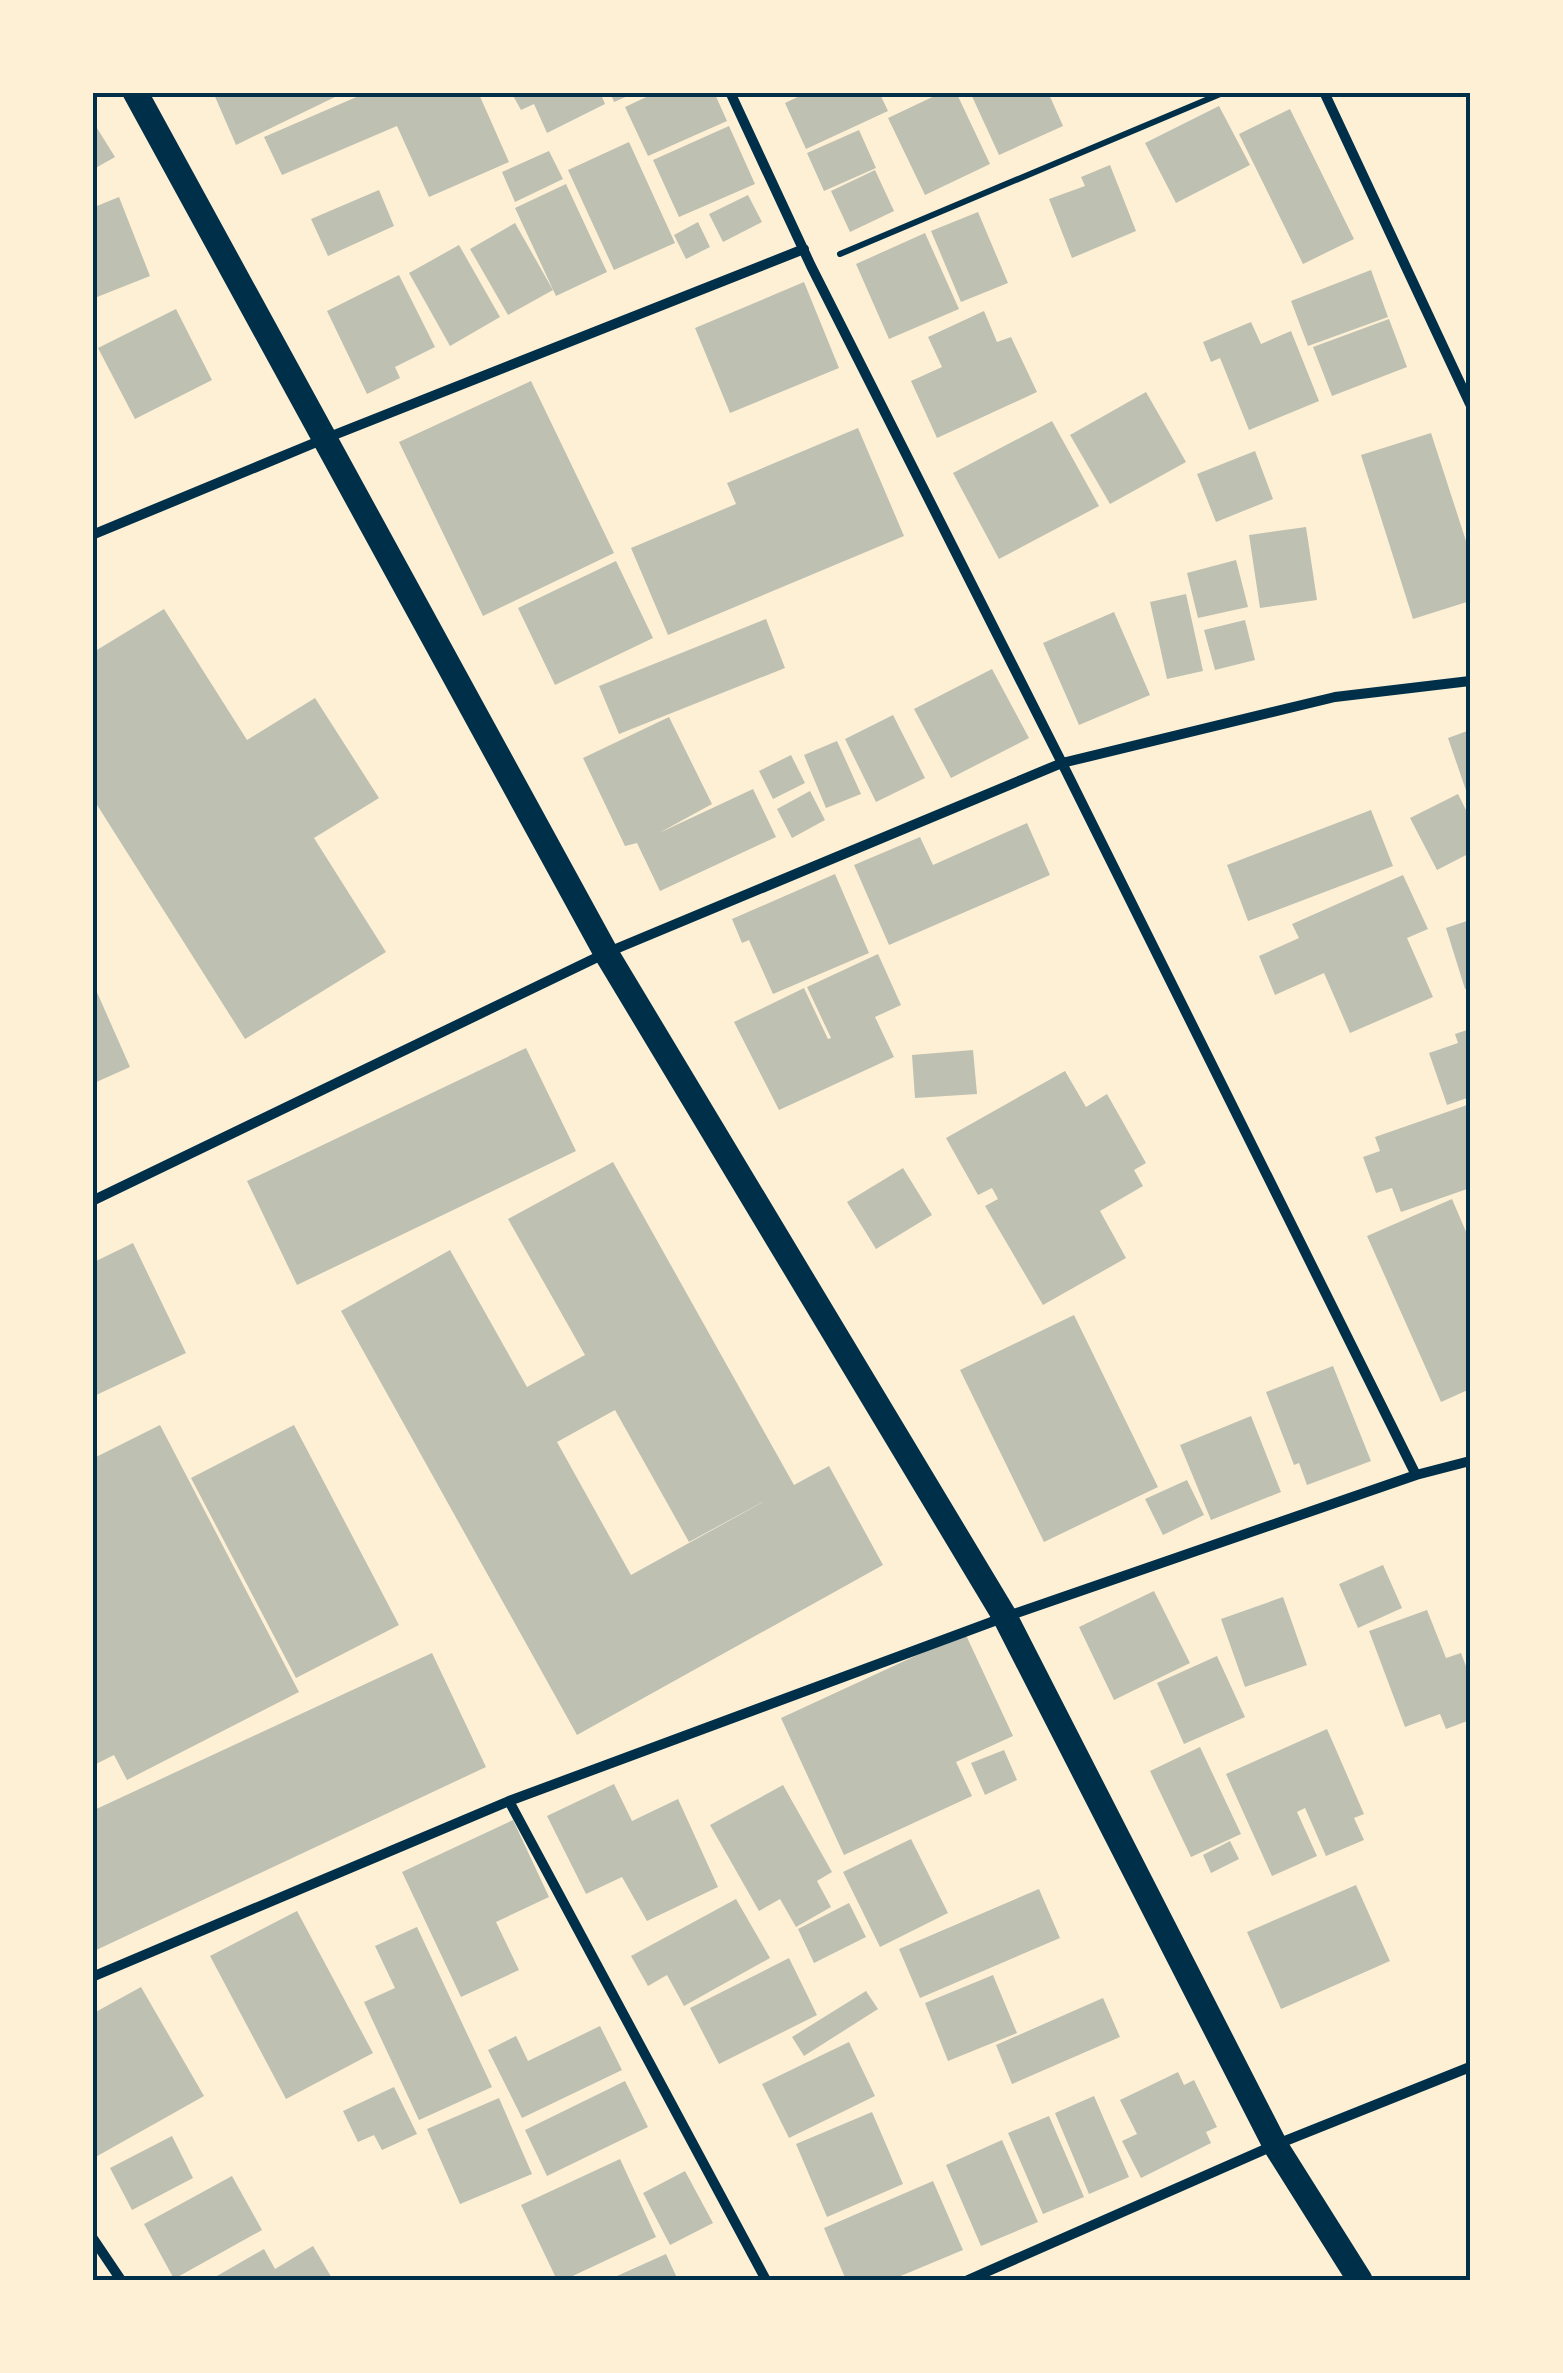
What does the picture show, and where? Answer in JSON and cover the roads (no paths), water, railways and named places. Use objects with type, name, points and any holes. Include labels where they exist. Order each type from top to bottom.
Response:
[{"type":"main road","points":[[135,92],[606,952],[1005,1617],[1275,2145],[1360,2280]]},
{"type":"street","points":[[730,92],[804,250],[1416,1475]]},
{"type":"street","points":[[1324,92],[1470,404]]},
{"type":"street","points":[[92,535],[804,250]]},
{"type":"street","points":[[92,1201],[606,952],[1062,763],[1335,696],[1470,681]]},
{"type":"street","points":[[92,1978],[509,1801],[1005,1617],[1416,1475],[1470,1460]]},
{"type":"street","points":[[509,1801],[766,2280]]},
{"type":"street","points":[[968,2280],[1275,2145],[1470,2068]]},
{"type":"street","points":[[92,2237],[121,2280]]}]
